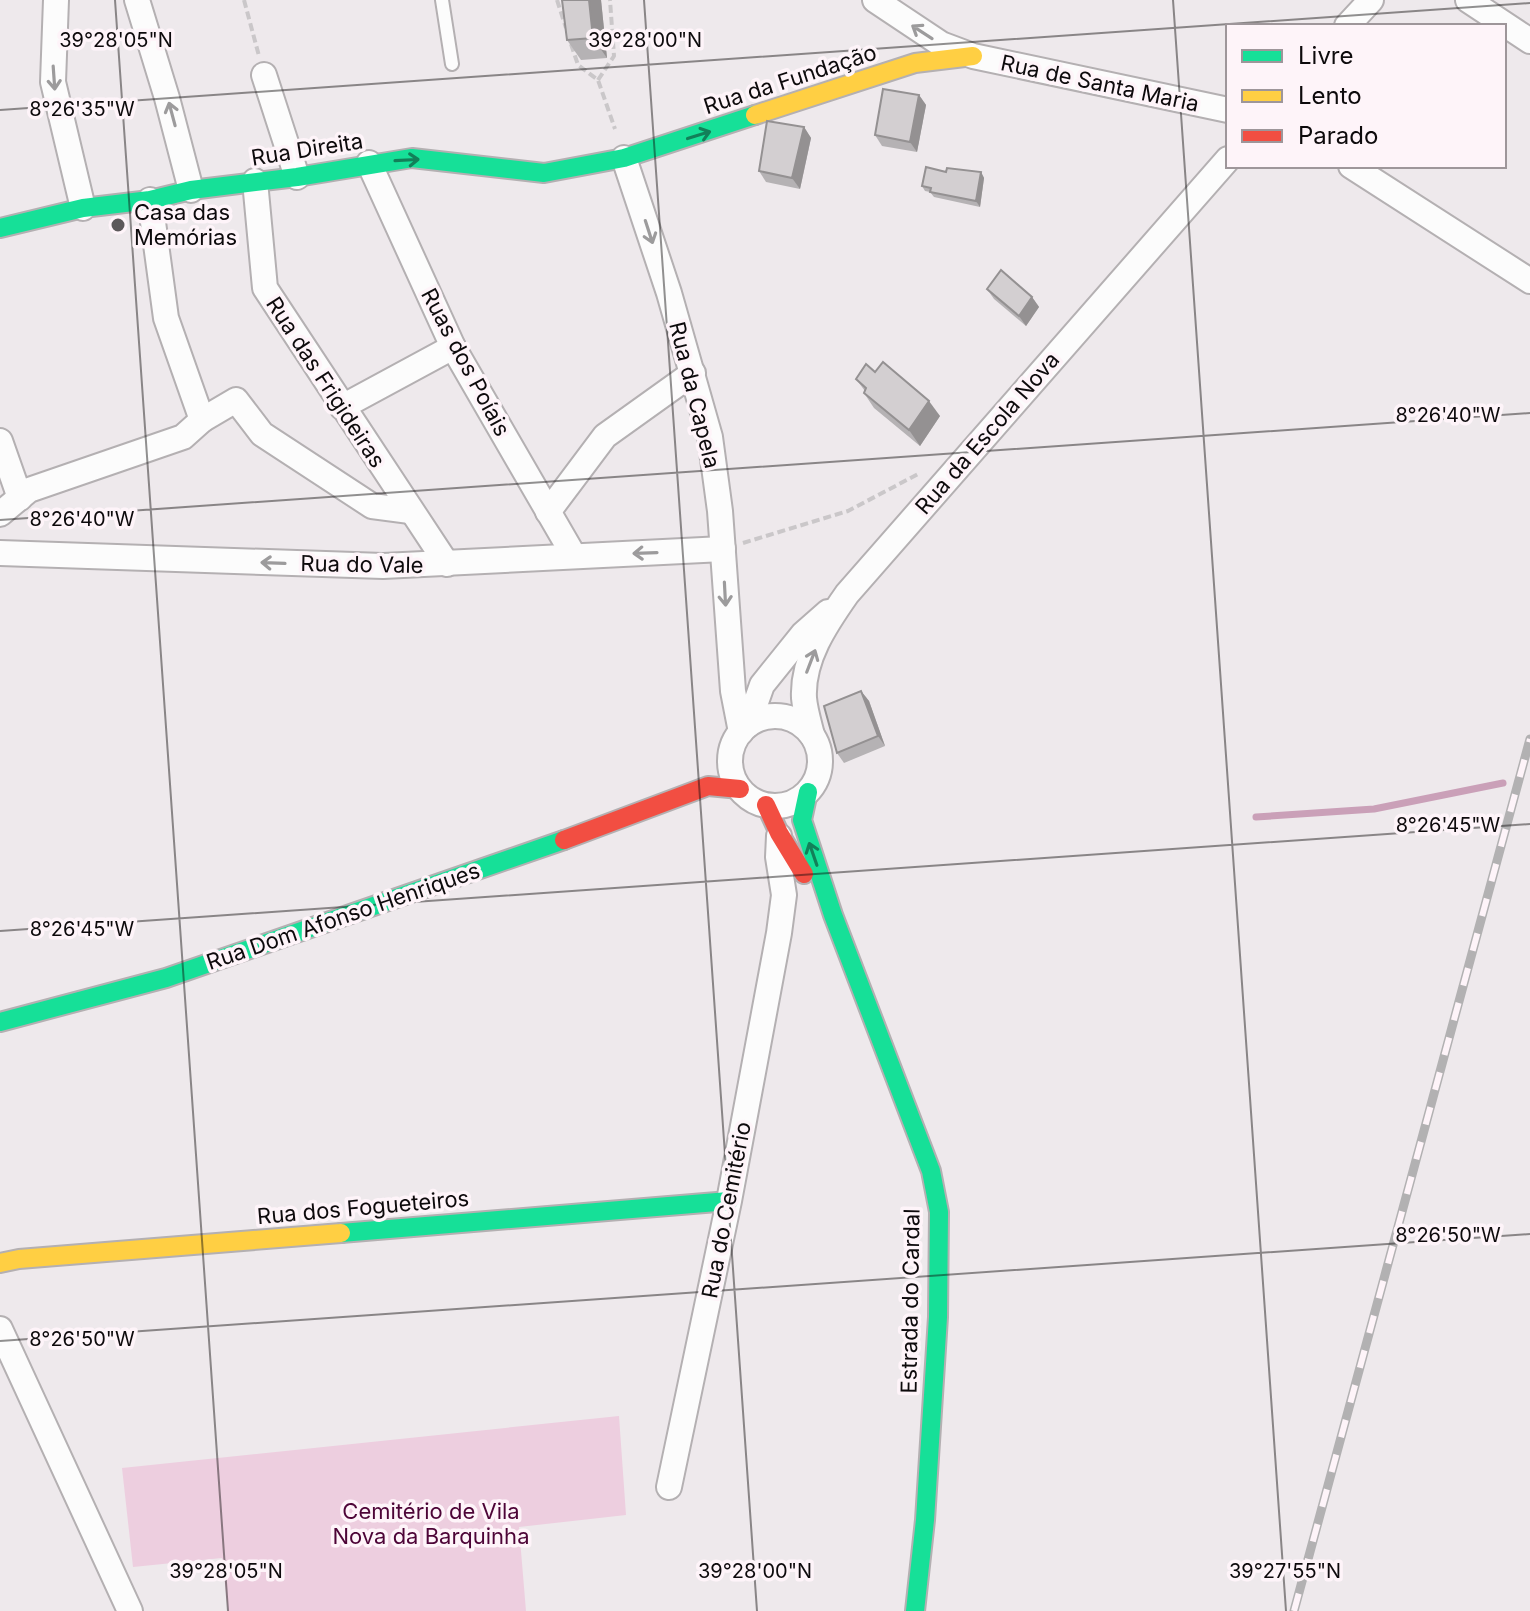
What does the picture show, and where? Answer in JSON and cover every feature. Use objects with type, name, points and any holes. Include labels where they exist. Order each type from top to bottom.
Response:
[{"type":"street","points":[[56,0],[53,82],[83,208]]},
{"type":"street","points":[[137,0],[191,190]]},
{"type":"street","name":"Rua de Santa Maria","points":[[875,0],[941,44],[973,56],[1226,110]]},
{"type":"street","points":[[1349,24],[1371,0]]},
{"type":"street","points":[[1468,0],[1504,24]]},
{"type":"street","points":[[1506,25],[1530,41]]},
{"type":"street","name":"Rua da Fundação","points":[[624,158],[915,63],[973,56]]},
{"type":"street","points":[[264,75],[297,177]]},
{"type":"street","name":"Rua Direita","points":[[0,228],[83,208],[412,158],[544,173],[624,158]]},
{"type":"street","name":"Rua da Capela","points":[[624,158],[693,373],[710,437],[723,549],[733,691],[741,733]]},
{"type":"street","name":"Rua da Escola Nova","points":[[812,735],[804,699],[805,676],[824,627],[847,594],[1226,161]]},
{"type":"street","name":"Ruas dos Poíais","points":[[369,163],[453,347],[574,556]]},
{"type":"street","points":[[1354,168],[1530,281]]},
{"type":"street","name":"Rua das Frigideiras","points":[[255,181],[265,288],[447,564]]},
{"type":"street","points":[[150,200],[166,318],[202,420]]},
{"type":"street","points":[[342,407],[453,347]]},
{"type":"street","points":[[548,512],[605,436],[693,373]]},
{"type":"street","points":[[0,514],[29,490],[183,437],[202,420],[236,400],[262,434],[372,506],[410,511]]},
{"type":"street","points":[[0,441],[20,498]]},
{"type":"street","name":"Rua do Vale","points":[[0,553],[383,566],[723,549]]},
{"type":"street","points":[[741,733],[760,718],[774,716],[789,718],[802,725],[819,749],[820,764],[816,780],[808,792],[796,801],[760,800],[731,766],[741,733],[762,685],[803,634],[847,594]]},
{"type":"street","name":"Rua da Capela","points":[[728,640],[743,676],[752,684],[762,685]]},
{"type":"street","name":"Rua Dom Afonso Henriques","points":[[681,795],[715,766],[741,733]]},
{"type":"street","name":"Rua Dom Afonso Henriques","points":[[0,1022],[166,978],[584,833],[708,786],[760,800]]},
{"type":"street","name":"Estrada do Cardal","points":[[808,792],[802,820],[833,915],[931,1171],[939,1212],[938,1317],[926,1505],[915,1611]]},
{"type":"street","name":"Rua do Cemitério","points":[[669,1487],[729,1201],[779,933],[784,895],[778,857],[779,833],[760,800]]},
{"type":"street","name":"Rua do Cemitério","points":[[760,800],[779,933]]},
{"type":"street","name":"Estrada do Cardal","points":[[779,833],[833,915]]},
{"type":"street","name":"Rua dos Fogueteiros","points":[[0,1263],[729,1201]]},
{"type":"street","points":[[0,1329],[130,1611]]},
{"type":"lane","points":[[442,0],[452,64]]},
{"type":"path","points":[[244,0],[264,75]]},
{"type":"path","points":[[557,0],[578,65],[598,80],[624,158]]},
{"type":"path","points":[[598,80],[614,56],[610,0]]},
{"type":"path","points":[[723,549],[848,511],[928,468]]},
{"type":"green space","name":"Cemitério de Vila Nova da Barquinha","points":[[619,1416],[626,1515],[519,1527],[526,1611],[228,1611],[222,1558],[133,1567],[122,1468]]},
{"type":"building","points":[[562,0],[589,0],[593,38],[567,40]]},
{"type":"building","points":[[883,89],[919,95],[910,142],[875,135]]},
{"type":"building","points":[[767,121],[804,127],[792,178],[759,171]]},
{"type":"building","points":[[926,167],[946,172],[947,168],[981,172],[976,201],[930,192],[931,188],[922,186]]},
{"type":"building","points":[[1001,270],[1032,297],[1019,316],[987,289]]},
{"type":"building","points":[[883,362],[929,401],[909,430],[864,393],[866,388],[856,379],[866,364],[875,372]]},
{"type":"building","points":[[861,691],[878,736],[837,753],[824,706]]},
{"type":"waterway","points":[[1256,817],[1374,809],[1503,783]]},
{"type":"railway","points":[[1294,1611],[1530,739]]},
{"type":"traffic: fast","points":[[0,228],[83,208],[412,158],[544,173],[624,158],[755,115]]},
{"type":"traffic: fast","points":[[808,792],[802,820],[833,915],[931,1171],[939,1212],[938,1317],[925,1520],[915,1611]]},
{"type":"traffic: fast","points":[[0,1022],[166,978],[564,840]]},
{"type":"traffic: fast","points":[[341,1233],[729,1201]]},
{"type":"traffic: slow","points":[[755,115],[915,63],[973,56]]},
{"type":"traffic: slow","points":[[0,1263],[341,1233]]},
{"type":"traffic: jam","points":[[564,840],[708,786],[740,789]]},
{"type":"traffic: jam","points":[[766,805],[804,874]]},
{"type":"place","name":"Casa das Memórias","points":[[118,225]]}]
